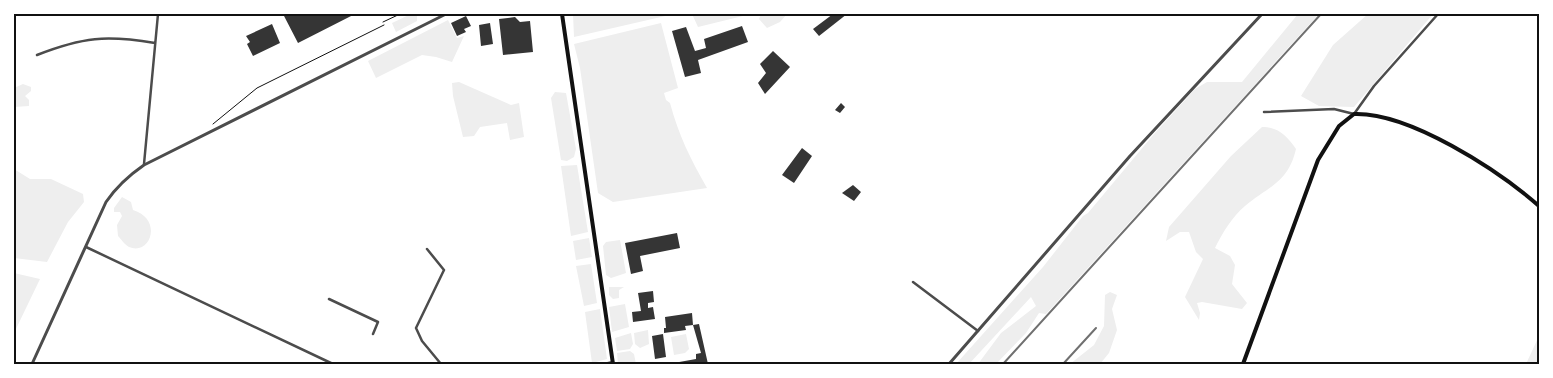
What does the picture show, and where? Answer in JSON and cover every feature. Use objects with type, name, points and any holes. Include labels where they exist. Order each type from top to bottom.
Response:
[{"type":"main road","points":[[562,14],[613,363]]},
{"type":"main road","points":[[1243,364],[1318,160],[1339,126],[1354,114],[1378,116],[1415,128],[1493,171],[1539,206]]},
{"type":"street","points":[[144,165],[158,14]]},
{"type":"street","points":[[32,364],[106,202],[118,186],[144,165],[446,14]]},
{"type":"street","points":[[949,364],[1130,156],[1262,14]]},
{"type":"street","points":[[1264,112],[1334,108],[1354,114],[1374,86],[1438,14]]},
{"type":"street","points":[[37,55],[88,39],[106,37],[154,43]]},
{"type":"street","points":[[86,247],[333,364]]},
{"type":"street","points":[[427,249],[444,270],[416,328],[422,341],[441,364]]},
{"type":"street","points":[[913,282],[978,331]]},
{"type":"street","points":[[329,299],[378,322],[373,334]]},
{"type":"street","points":[[604,364],[613,363]]},
{"type":"path","points":[[214,124],[258,88],[400,14]]},
{"type":"shaded area","points":[[411,14],[417,14],[417,21],[396,32],[392,23]]},
{"type":"shaded area","points":[[573,14],[674,14],[574,37]]},
{"type":"shaded area","points":[[692,14],[751,14],[698,27]]},
{"type":"shaded area","points":[[761,14],[787,14],[780,22],[767,28],[759,19]]},
{"type":"shaded area","points":[[1298,14],[1319,14],[1046,314],[1039,313],[1026,333],[996,364],[978,364],[1001,333],[1036,306],[1031,297],[969,364],[956,364],[1043,267],[1083,216],[1088,213],[1154,134],[1195,89],[1207,82],[1242,82]]},
{"type":"shaded area","points":[[1368,14],[1433,14],[1354,107],[1319,106],[1301,96],[1333,45]]},
{"type":"shaded area","points":[[448,20],[457,38],[464,36],[452,62],[422,55],[376,78],[368,61]]},
{"type":"shaded area","points":[[661,23],[678,88],[664,93],[666,100],[670,103],[677,126],[695,167],[707,188],[613,202],[598,193],[580,68],[574,44]]},
{"type":"shaded area","points":[[459,82],[511,105],[519,103],[524,137],[510,140],[507,123],[480,127],[474,136],[463,137],[453,96],[452,83]]},
{"type":"shaded area","points":[[23,84],[31,87],[31,91],[25,96],[29,100],[29,106],[14,107],[14,88]]},
{"type":"shaded area","points":[[555,92],[566,93],[576,149],[574,157],[567,161],[561,160],[551,98]]},
{"type":"shaded area","points":[[1262,127],[1268,127],[1282,133],[1289,140],[1296,149],[1292,160],[1283,177],[1236,215],[1215,248],[1230,256],[1235,265],[1232,284],[1247,303],[1242,309],[1202,302],[1197,303],[1200,313],[1199,320],[1185,297],[1203,259],[1196,252],[1189,232],[1180,232],[1166,241],[1169,227],[1231,156]]},
{"type":"shaded area","points":[[577,165],[588,232],[571,236],[561,166]]},
{"type":"shaded area","points":[[14,169],[30,179],[51,179],[83,194],[84,202],[68,222],[47,262],[14,258]]},
{"type":"shaded area","points":[[122,197],[131,202],[133,210],[148,221],[151,228],[148,242],[143,246],[137,248],[129,247],[118,236],[117,225],[122,216],[120,212],[114,212],[114,208]]},
{"type":"shaded area","points":[[589,238],[592,257],[576,260],[573,241]]},
{"type":"shaded area","points":[[620,240],[626,273],[611,278],[606,275],[603,246],[606,242]]},
{"type":"shaded area","points":[[591,264],[597,303],[584,306],[576,266]]},
{"type":"shaded area","points":[[14,273],[40,279],[14,333]]},
{"type":"shaded area","points":[[609,287],[624,287],[619,290],[619,298],[613,299],[609,295]]},
{"type":"shaded area","points":[[1110,292],[1117,295],[1112,309],[1117,330],[1109,353],[1100,364],[1070,364],[1094,345],[1104,326],[1105,295]]},
{"type":"shaded area","points":[[625,304],[629,327],[612,332],[609,307]]},
{"type":"shaded area","points":[[600,309],[607,359],[592,363],[585,312]]},
{"type":"shaded area","points":[[648,330],[649,344],[640,348],[635,344],[634,333]]},
{"type":"shaded area","points":[[631,333],[633,344],[630,349],[617,351],[615,338]]},
{"type":"shaded area","points":[[686,334],[689,349],[685,353],[674,355],[671,337]]},
{"type":"shaded area","points":[[1539,336],[1539,364],[1526,364]]},
{"type":"shaded area","points":[[630,351],[634,354],[636,364],[618,364],[617,353]]},
{"type":"building","points":[[283,14],[355,14],[298,43]]},
{"type":"building","points":[[833,14],[847,14],[819,36],[813,29]]},
{"type":"building","points":[[466,16],[471,26],[464,29],[466,32],[457,36],[451,23]]},
{"type":"building","points":[[515,17],[520,22],[530,21],[533,52],[503,55],[499,19]]},
{"type":"building","points":[[490,23],[493,44],[481,46],[479,25]]},
{"type":"building","points":[[272,24],[280,43],[253,56],[247,44],[250,42],[246,36]]},
{"type":"building","points":[[742,26],[748,42],[698,60],[701,73],[685,77],[672,31],[686,27],[695,51],[706,48],[704,39]]},
{"type":"building","points":[[773,51],[790,67],[765,94],[758,83],[766,73],[760,64]]},
{"type":"building","points":[[841,103],[845,107],[840,113],[835,110]]},
{"type":"building","points":[[802,148],[812,156],[794,183],[782,175]]},
{"type":"building","points":[[853,185],[861,192],[854,201],[842,193]]},
{"type":"building","points":[[677,233],[680,248],[640,256],[643,271],[631,274],[625,243]]},
{"type":"building","points":[[653,291],[654,302],[648,303],[648,308],[653,307],[655,319],[633,322],[632,312],[641,311],[638,293]]},
{"type":"building","points":[[692,313],[693,325],[685,326],[686,330],[664,333],[664,328],[666,328],[665,317]]},
{"type":"building","points":[[699,324],[708,364],[668,364],[696,359],[696,354],[701,353],[693,325]]},
{"type":"building","points":[[663,334],[666,357],[655,359],[652,336]]},
{"type":"railway","points":[[1003,364],[1321,14]]},
{"type":"railway","points":[[1063,364],[1096,328]]}]
